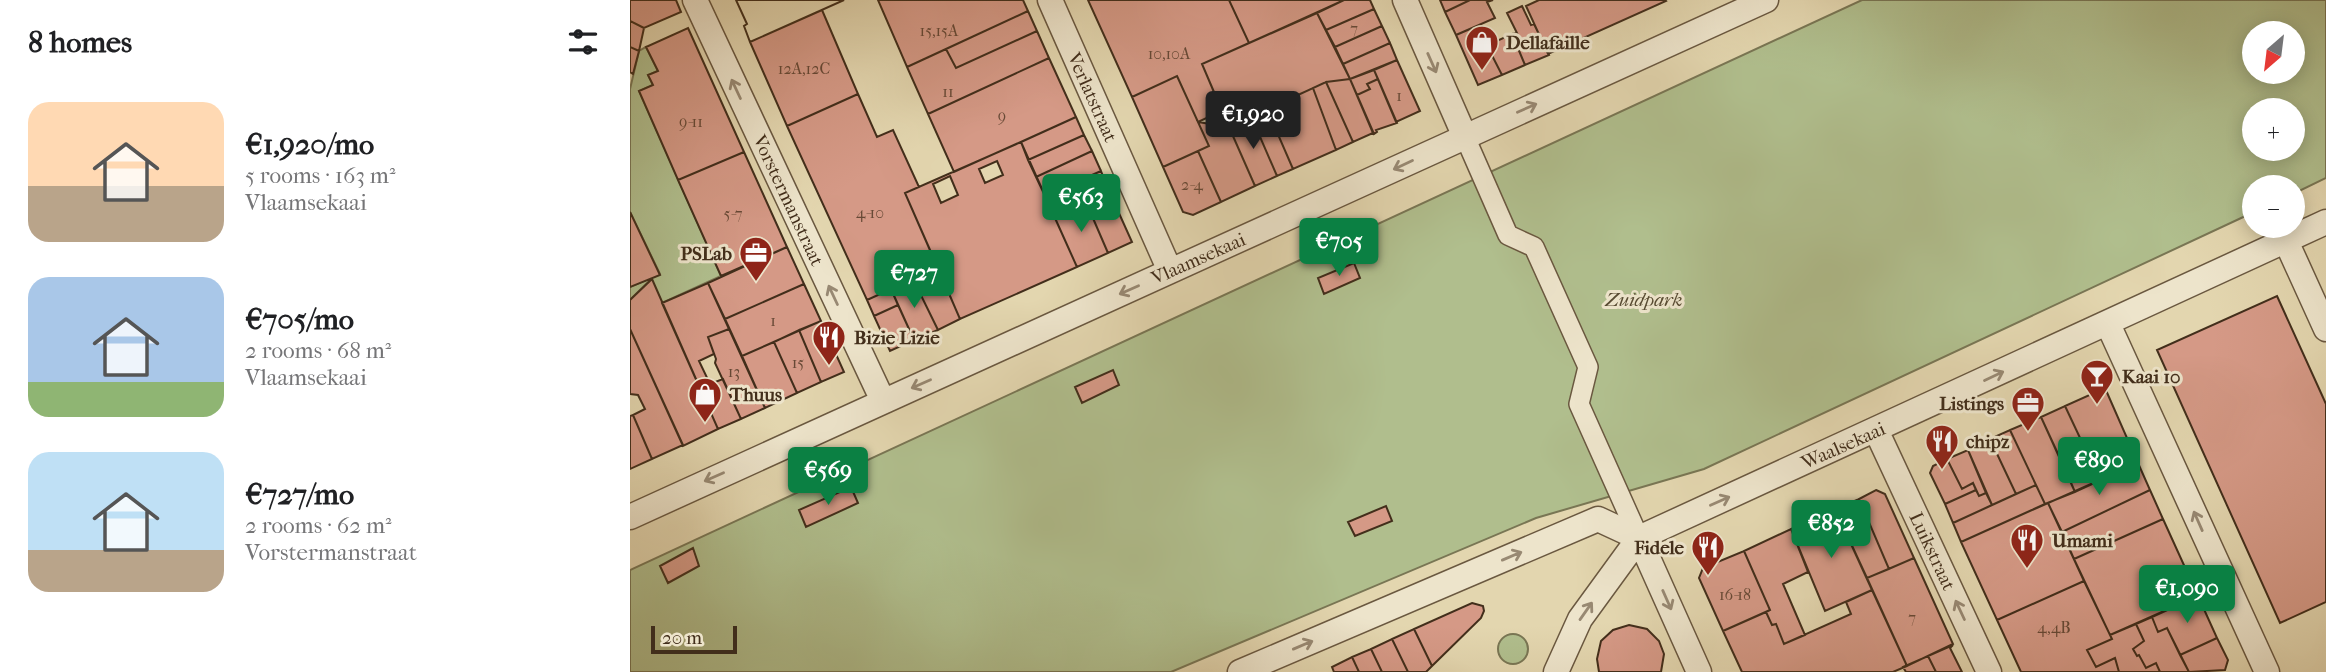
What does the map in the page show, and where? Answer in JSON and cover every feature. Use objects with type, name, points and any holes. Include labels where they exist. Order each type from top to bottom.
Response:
[{"type":"street","name":"Vorstermanstraat","points":[[695,0],[883,401]]},
{"type":"street","name":"Verlatstraat","points":[[1050,0],[1170,271]]},
{"type":"street","points":[[1405,0],[1508,235],[1534,247],[1588,367],[1579,404],[1699,672]]},
{"type":"street","name":"Vlaamsekaai","points":[[630,517],[1759,2]]},
{"type":"street","name":"Waalsekaai","points":[[1639,538],[2326,222]]},
{"type":"street","points":[[2286,241],[2326,329]]},
{"type":"street","points":[[2108,324],[2267,672]]},
{"type":"street","name":"Luikstraat","points":[[1876,430],[1989,672]]},
{"type":"street","points":[[1240,672],[1598,519],[1639,538]]},
{"type":"street","points":[[1556,672],[1580,619],[1639,538]]},
{"type":"green space","name":"Zuidpark","points":[[1862,0],[2326,0],[2326,178],[2305,188],[2305,175],[2242,175],[2242,218],[1704,469],[1536,518],[1171,672],[630,672],[630,570]]},
{"type":"green space","points":[[646,47],[658,71],[648,75],[653,85],[639,91],[721,276],[662,303],[651,279],[630,300],[630,287],[660,274],[630,212],[630,89],[639,51]]},
{"type":"green space","points":[[1513,634],[1524,638],[1528,649],[1524,660],[1513,664],[1502,660],[1498,649],[1502,638]]},
{"type":"building","points":[[630,0],[676,0],[681,12],[644,28],[630,21]]},
{"type":"building","points":[[736,0],[844,0],[750,42],[744,26],[747,24]]},
{"type":"building","points":[[736,0],[844,0],[750,42],[744,26],[747,24]]},
{"type":"building","points":[[878,0],[1023,0],[1028,11],[907,67]]},
{"type":"building","points":[[1088,0],[1229,0],[1249,43],[1202,64],[1222,111],[1198,122],[1177,76],[1132,97]]},
{"type":"building","points":[[1229,0],[1344,0],[1249,43]]},
{"type":"building","points":[[1344,0],[1370,0],[1374,9],[1326,30],[1317,13]]},
{"type":"building","points":[[1440,0],[1470,0],[1445,12]]},
{"type":"building","points":[[1470,0],[1493,0],[1487,2],[1495,18],[1456,35],[1445,12]]},
{"type":"building","points":[[1539,0],[1666,1],[1548,54],[1526,6]]},
{"type":"building","points":[[1522,6],[1549,55],[1525,65],[1512,34],[1517,33],[1507,13]]},
{"type":"building","points":[[1374,9],[1382,26],[1335,47],[1326,30]]},
{"type":"building","points":[[822,10],[858,94],[787,126],[750,42]]},
{"type":"building","points":[[1028,11],[1037,31],[956,68],[946,49]]},
{"type":"building","points":[[1317,13],[1350,79],[1326,82],[1229,127],[1202,64]]},
{"type":"building","points":[[630,21],[644,28],[639,51],[630,47]]},
{"type":"building","points":[[1382,26],[1390,43],[1343,64],[1335,47]]},
{"type":"building","points":[[1477,26],[1502,75],[1478,85],[1456,35]]},
{"type":"building","points":[[688,28],[744,152],[678,180],[639,91],[653,85],[648,75],[658,71],[646,47]]},
{"type":"building","points":[[1037,31],[1049,58],[928,114],[907,67],[946,49],[956,68]]},
{"type":"building","points":[[1493,32],[1497,41],[1512,34],[1525,65],[1502,75],[1482,36]]},
{"type":"building","points":[[1390,43],[1397,60],[1350,79],[1343,64]]},
{"type":"building","points":[[630,47],[639,51],[633,74],[630,72]]},
{"type":"building","points":[[1049,58],[1076,117],[954,172],[928,114]]},
{"type":"building","points":[[1397,60],[1420,111],[1396,122],[1374,70]]},
{"type":"building","points":[[1374,70],[1378,79],[1367,84],[1370,89],[1357,95],[1350,79]]},
{"type":"building","points":[[1177,76],[1209,146],[1163,167],[1132,97]]},
{"type":"building","points":[[1350,79],[1373,133],[1353,142],[1326,82]]},
{"type":"building","points":[[1378,79],[1397,123],[1376,130],[1374,134],[1357,95],[1370,89],[1367,84]]},
{"type":"building","points":[[1326,82],[1353,142],[1336,150],[1313,88]]},
{"type":"building","points":[[1313,88],[1336,150],[1293,169],[1267,109]]},
{"type":"building","points":[[858,94],[877,137],[893,130],[919,187],[905,193],[938,268],[867,300],[787,126]]},
{"type":"building","points":[[1267,109],[1293,169],[1277,176],[1251,116]]},
{"type":"building","points":[[1251,116],[1277,176],[1255,186],[1229,127]]},
{"type":"building","points":[[1076,117],[1084,135],[1028,160],[1021,142]]},
{"type":"building","points":[[1198,122],[1229,127],[1255,186],[1221,202],[1198,151],[1209,146]]},
{"type":"building","points":[[1084,135],[1092,151],[1036,177],[1028,160]]},
{"type":"building","points":[[1021,142],[1077,267],[960,319],[905,193]],"holes":[[[997,161],[1003,175],[985,183],[979,169]],[[950,176],[958,195],[941,203],[933,184]]]},
{"type":"building","points":[[1092,151],[1101,171],[1045,196],[1036,177]]},
{"type":"building","points":[[1198,151],[1221,202],[1193,215],[1183,212],[1163,167]]},
{"type":"building","points":[[744,152],[787,247],[721,276],[678,180]]},
{"type":"building","points":[[1101,171],[1109,191],[1054,216],[1045,196]]},
{"type":"building","points":[[1109,191],[1132,242],[1108,253],[1086,202]]},
{"type":"building","points":[[1086,202],[1108,253],[1077,267],[1054,216]]},
{"type":"building","points":[[630,212],[660,275],[630,287]]},
{"type":"building","points":[[787,247],[804,284],[725,319],[708,283]]},
{"type":"building","points":[[1354,263],[1360,278],[1324,294],[1318,278]]},
{"type":"building","points":[[938,268],[960,319],[938,330],[913,279]]},
{"type":"building","points":[[652,279],[718,429],[683,446],[630,329],[630,300]]},
{"type":"building","points":[[913,279],[938,330],[914,340],[891,289]]},
{"type":"building","points":[[708,283],[729,329],[708,337],[714,354],[699,361],[710,384],[723,379],[741,419],[718,429],[662,303]]},
{"type":"building","points":[[804,284],[821,321],[742,356],[725,319]]},
{"type":"building","points":[[891,289],[898,305],[874,316],[867,300]]},
{"type":"building","points":[[2277,296],[2326,404],[2326,602],[2280,623],[2157,350]]},
{"type":"building","points":[[898,305],[914,340],[890,351],[874,316]]},
{"type":"building","points":[[821,321],[844,372],[821,382],[799,330]]},
{"type":"building","points":[[630,329],[683,445],[652,459],[633,415],[645,409],[638,395],[630,394]]},
{"type":"building","points":[[729,329],[765,408],[741,419],[715,363],[708,337]]},
{"type":"building","points":[[799,330],[821,382],[797,393],[774,342]]},
{"type":"building","points":[[774,342],[797,393],[765,408],[742,356]]},
{"type":"building","points":[[1113,370],[1119,385],[1082,403],[1075,387]]},
{"type":"building","points":[[2105,388],[2127,438],[2089,457],[2065,406]]},
{"type":"building","points":[[2065,406],[2089,457],[2065,469],[2041,417]]},
{"type":"building","points":[[633,415],[652,459],[630,469],[630,416]]},
{"type":"building","points":[[2041,417],[2075,492],[2045,504],[2010,430]]},
{"type":"building","points":[[2010,430],[2036,485],[2016,494],[1990,439]]},
{"type":"building","points":[[2127,438],[2138,463],[2075,492],[2065,469]]},
{"type":"building","points":[[1990,439],[2016,494],[1992,505],[1968,450]]},
{"type":"building","points":[[1968,450],[1986,493],[1979,496],[1973,483],[1962,489],[1947,459]]},
{"type":"building","points":[[1947,459],[1962,489],[1973,483],[1976,490],[1945,504],[1930,473],[1933,466]]},
{"type":"building","points":[[2138,463],[2150,490],[2062,532],[2048,503]]},
{"type":"building","points":[[2036,485],[2045,504],[1961,542],[1953,523]]},
{"type":"building","points":[[851,487],[858,503],[806,527],[799,510]]},
{"type":"building","points":[[1876,490],[1885,494],[1914,558],[1889,569],[1859,499]]},
{"type":"building","points":[[1976,490],[1979,496],[1986,493],[1992,505],[1953,523],[1945,504]]},
{"type":"building","points":[[2150,490],[2163,519],[2074,559],[2062,532]]},
{"type":"building","points":[[1859,499],[1889,569],[1867,578],[1835,509]]},
{"type":"building","name":"Umami","points":[[2048,503],[2084,581],[1997,620],[1961,542]]},
{"type":"building","points":[[1386,506],[1392,521],[1355,536],[1348,522]]},
{"type":"building","points":[[1835,509],[1872,590],[1825,611],[1791,529]]},
{"type":"building","points":[[2163,519],[2198,596],[2110,635],[2074,559]]},
{"type":"building","points":[[1791,529],[1808,572],[1783,584],[1805,635],[1784,644],[1776,624],[1772,625],[1766,612],[1770,610],[1744,551]]},
{"type":"building","points":[[693,548],[699,566],[668,583],[660,566]]},
{"type":"building","points":[[1744,551],[1770,610],[1723,631],[1699,578],[1703,568]]},
{"type":"building","points":[[1914,558],[1953,644],[1907,666],[1867,578]]},
{"type":"building","points":[[2084,581],[2112,639],[2087,650],[2096,667],[2115,658],[2119,672],[2021,672],[1997,620]]},
{"type":"building","points":[[1872,590],[1907,666],[1893,672],[1742,672],[1723,631],[1766,612],[1772,625],[1776,624],[1784,644],[1851,614],[1846,602]]},
{"type":"building","points":[[2198,596],[2217,638],[2180,655],[2167,628],[2158,632],[2152,617]]},
{"type":"building","points":[[1472,603],[1483,606],[1481,618],[1432,666],[1414,629]]},
{"type":"building","points":[[2152,617],[2158,632],[2167,628],[2189,672],[2160,672],[2156,663],[2146,668],[2139,655],[2137,656],[2133,649],[2144,641],[2136,624]]},
{"type":"building","points":[[2136,624],[2144,641],[2133,649],[2146,668],[2156,663],[2160,672],[2119,672],[2115,658],[2096,667],[2087,650],[2112,639],[2110,635]]},
{"type":"building","points":[[1629,625],[1647,629],[1659,641],[1664,654],[1661,672],[1599,672],[1597,659],[1601,641],[1613,630]]},
{"type":"building","points":[[1414,629],[1432,666],[1426,672],[1408,672],[1392,639]]},
{"type":"building","points":[[2217,638],[2228,660],[2225,670],[2189,672],[2180,655]]},
{"type":"building","points":[[1392,639],[1408,672],[1382,672],[1371,649]]},
{"type":"building","points":[[1953,645],[1950,648],[1962,672],[1936,672],[1928,656]]},
{"type":"building","points":[[1371,649],[1382,672],[1359,672],[1352,657]]},
{"type":"building","points":[[1928,656],[1936,672],[1906,672],[1903,667]]},
{"type":"building","points":[[1352,657],[1359,672],[1334,672],[1332,667]]},
{"type":"place","name":"Dellafaille","points":[[1482,72]]},
{"type":"place","name":"PSLab","points":[[756,283]]},
{"type":"place","name":"Bizie Lizie","points":[[829,367]]},
{"type":"place","name":"Kaai 10","points":[[2097,406]]},
{"type":"place","name":"Thuus","points":[[705,424]]},
{"type":"place","name":"Listings","points":[[2028,433]]},
{"type":"place","name":"chipz","points":[[1942,471]]},
{"type":"place","name":"Umami","points":[[2027,570]]},
{"type":"place","name":"Fidele","points":[[1708,577]]}]
